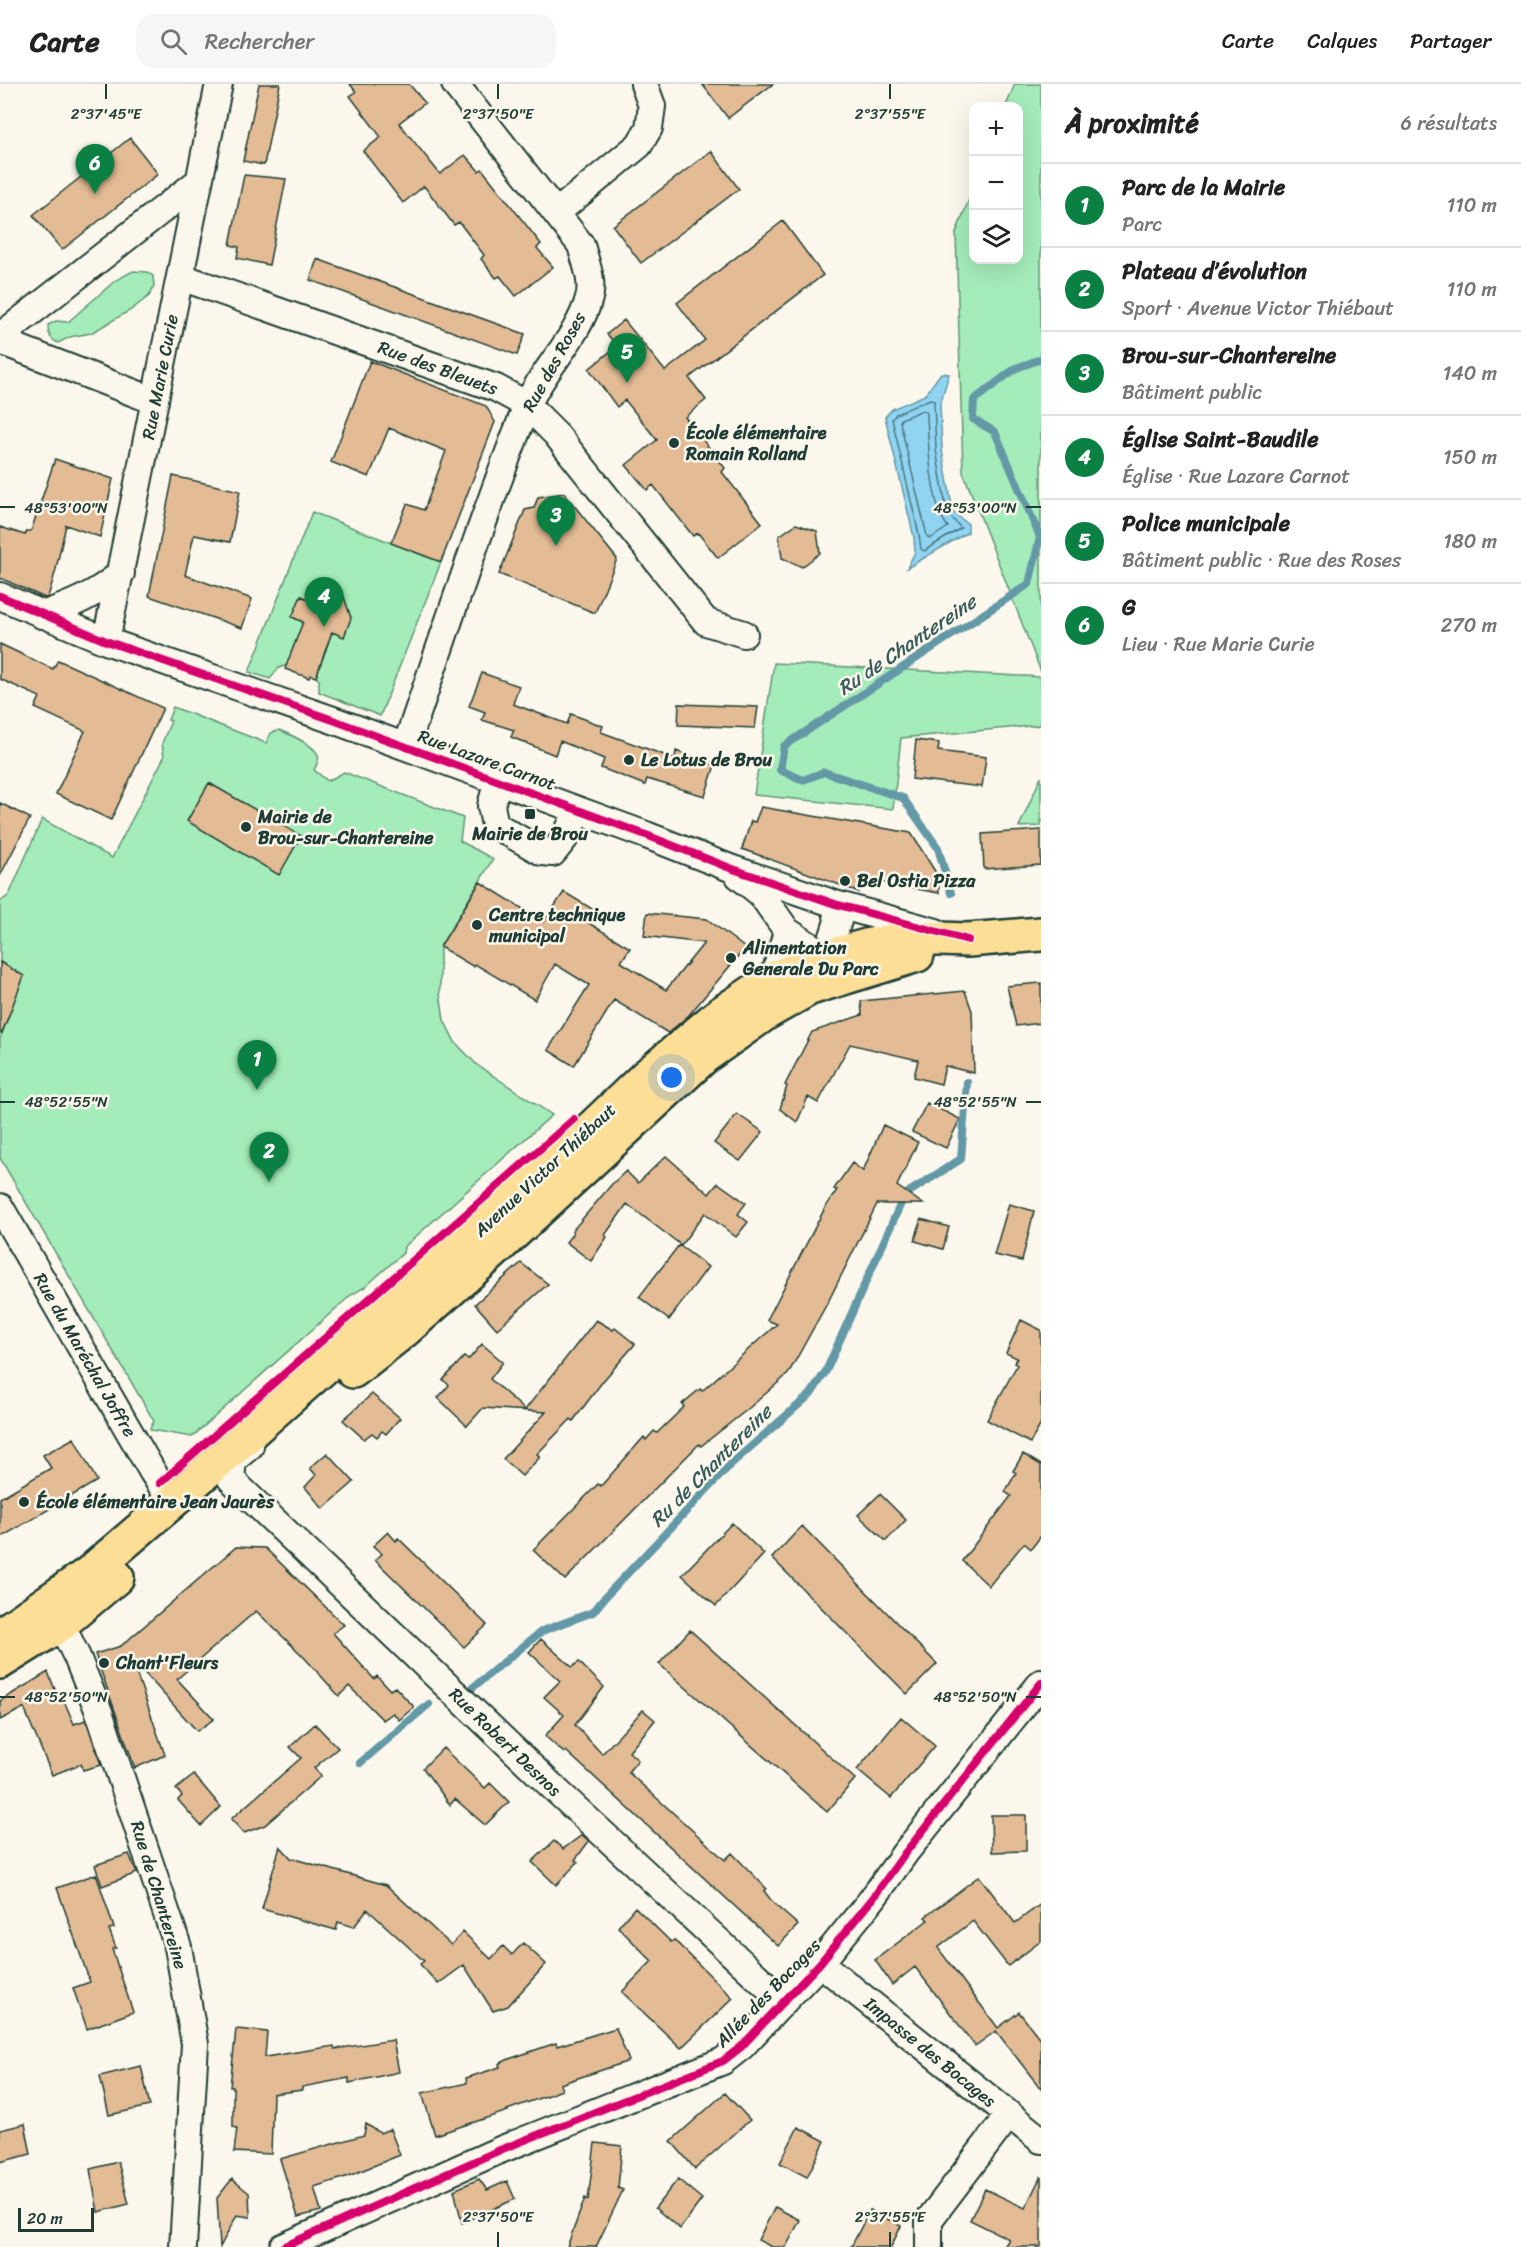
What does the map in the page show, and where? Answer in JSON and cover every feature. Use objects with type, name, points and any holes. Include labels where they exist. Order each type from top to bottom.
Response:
[{"type":"main road","name":"Avenue Victor Thiébaut","points":[[46,1619],[89,1573],[387,1314],[540,1177],[645,1077],[720,1014],[774,978],[827,957],[870,945],[910,938],[968,940],[1041,934]]},
{"type":"main road","name":"Avenue Victor Thiébaut","points":[[46,1619],[231,1479],[364,1362],[405,1330],[482,1263],[705,1056],[766,1013],[810,988],[968,940]]},
{"type":"main road","points":[[0,1635],[46,1619]]},
{"type":"main road","points":[[0,1662],[46,1619]]},
{"type":"street","name":"Rue Marie Curie","points":[[106,641],[219,84]]},
{"type":"street","name":"Rue des Roses","points":[[406,746],[505,457],[527,405],[568,341],[590,296],[589,274],[581,244],[454,84]]},
{"type":"street","points":[[556,213],[639,145],[649,128],[652,106],[644,84]]},
{"type":"street","points":[[155,401],[37,355],[3,336],[199,181]]},
{"type":"street","name":"Rue des Bleuets","points":[[181,277],[496,388],[527,405],[555,433],[706,622],[744,634]]},
{"type":"street","points":[[42,615],[78,602],[111,582],[121,573]]},
{"type":"street","name":"Rue Lazare Carnot","points":[[0,596],[106,641],[406,746],[730,868],[835,904],[968,940]]},
{"type":"street","points":[[498,780],[491,806],[495,825],[542,852],[553,853],[558,848],[578,810]]},
{"type":"street","name":"Rue Lazare Carnot","points":[[730,868],[761,894],[787,931],[854,973]]},
{"type":"street","points":[[705,1056],[706,1040],[746,1010],[776,992],[822,972],[838,921],[835,904]]},
{"type":"street","points":[[774,978],[787,931]]},
{"type":"street","name":"Rue du Maréchal Joffre","points":[[0,1207],[172,1502]]},
{"type":"street","points":[[364,1362],[366,1346],[386,1328],[387,1314]]},
{"type":"street","points":[[231,1479],[233,1460],[249,1447],[252,1433]]},
{"type":"street","name":"Rue Robert Desnos","points":[[231,1479],[559,1793],[783,2001]]},
{"type":"street","name":"Rue de Chantereine","points":[[46,1619],[77,1657],[99,1712],[178,1947],[195,2044],[183,2247]]},
{"type":"street","name":"Allée des Bocages","points":[[283,2247],[500,2150],[723,2061],[741,2047],[820,1963],[873,1898],[904,1853],[1034,1695],[1041,1683]]},
{"type":"street","name":"Impasse des Bocages","points":[[820,1963],[1041,2140]]},
{"type":"street","points":[[929,2247],[929,2220],[1008,2115]]},
{"type":"green space","points":[[1015,84],[1041,84],[1041,672],[963,472],[956,233],[969,199],[969,264],[1023,264],[1023,102],[1008,102]]},
{"type":"green space","points":[[133,271],[147,272],[153,276],[154,286],[149,296],[131,310],[91,333],[70,337],[58,343],[51,338],[48,325],[56,321],[68,322],[116,280]]},
{"type":"green space","points":[[312,512],[441,562],[380,716],[319,692],[319,680],[316,677],[332,632],[344,636],[351,617],[341,613],[330,586],[322,586],[314,593],[312,600],[301,596],[293,617],[303,622],[287,665],[279,668],[270,679],[249,672]]},
{"type":"green space","points":[[774,663],[1041,677],[1041,725],[901,738],[893,809],[754,795]]},
{"type":"green space","points":[[173,707],[266,743],[271,733],[279,730],[301,740],[316,751],[318,763],[314,770],[328,781],[344,772],[463,818],[460,841],[493,859],[440,947],[440,993],[444,1020],[455,1042],[477,1065],[552,1115],[404,1247],[403,1253],[365,1287],[351,1295],[192,1437],[151,1430],[154,1421],[0,1158],[0,1039],[23,976],[0,962],[0,902],[9,895],[42,819],[112,858],[164,757],[162,743],[171,721],[168,720]]},
{"type":"green space","points":[[1041,777],[1041,826],[1019,827]]},
{"type":"water","points":[[941,373],[949,374],[940,404],[942,450],[953,512],[968,524],[968,532],[907,568],[915,552],[914,537],[885,417],[892,409],[925,395]]},
{"type":"building","points":[[259,84],[280,84],[264,165],[243,161]]},
{"type":"building","points":[[350,84],[409,84],[425,103],[399,123],[440,174],[465,155],[479,171],[482,169],[541,244],[537,248],[553,267],[516,296],[500,276],[496,278],[481,259],[484,255],[459,222],[454,225],[424,186],[403,203],[363,151],[381,137],[350,96],[356,92]]},
{"type":"building","points":[[702,84],[773,84],[728,118]]},
{"type":"building","points":[[130,138],[158,174],[62,250],[33,215]]},
{"type":"building","points":[[711,151],[739,189],[641,263],[613,226]]},
{"type":"building","points":[[244,175],[286,179],[269,265],[237,258],[239,247],[230,245]]},
{"type":"building","points":[[783,221],[823,275],[689,378],[706,400],[685,417],[725,468],[722,472],[762,523],[718,558],[698,533],[693,536],[653,485],[647,490],[626,465],[657,440],[625,400],[617,407],[589,369],[617,346],[607,334],[624,320],[665,371],[705,340],[677,303]]},
{"type":"building","points":[[317,259],[525,334],[517,355],[310,280]]},
{"type":"building","points":[[370,361],[486,406],[495,422],[441,562],[391,543],[407,504],[424,510],[446,451],[389,428],[369,477],[331,462]]},
{"type":"building","points":[[55,459],[113,479],[100,537],[66,525],[55,573],[48,597],[45,598],[0,578],[0,527],[25,535],[27,531],[31,531]]},
{"type":"building","points":[[173,476],[240,491],[230,542],[194,535],[185,575],[252,599],[242,628],[149,596]]},
{"type":"building","points":[[564,493],[617,559],[595,613],[499,574],[525,510],[534,508],[538,497]]},
{"type":"building","points":[[796,524],[817,531],[820,553],[802,567],[782,558],[779,536]]},
{"type":"building","points":[[322,586],[330,586],[342,591],[351,618],[344,637],[332,632],[316,677],[310,675],[309,678],[285,669],[303,622],[292,617],[301,596],[308,599]]},
{"type":"building","points":[[0,644],[53,669],[58,660],[163,708],[111,820],[56,794],[85,731],[35,708],[40,697],[0,679]]},
{"type":"building","points":[[482,673],[519,686],[513,704],[567,724],[571,714],[603,726],[601,732],[675,759],[676,751],[715,765],[705,796],[647,779],[645,785],[601,768],[604,759],[560,741],[555,755],[511,737],[514,730],[482,720],[485,712],[469,706]]},
{"type":"building","points":[[679,704],[758,707],[755,728],[678,725]]},
{"type":"building","points":[[916,740],[939,743],[938,751],[986,757],[982,787],[912,779]]},
{"type":"building","points":[[209,783],[301,836],[279,875],[187,821]]},
{"type":"building","points":[[0,803],[30,818],[0,876]]},
{"type":"building","points":[[761,807],[911,833],[938,876],[939,893],[864,879],[859,892],[742,849],[751,821],[755,822]]},
{"type":"building","points":[[1041,830],[1041,865],[984,869],[982,834]]},
{"type":"building","points":[[480,882],[544,922],[564,892],[594,910],[587,922],[630,948],[621,962],[666,990],[704,943],[644,936],[647,913],[707,919],[745,948],[689,1015],[668,1033],[614,1000],[574,1066],[548,1050],[589,985],[555,964],[535,1000],[475,964],[474,967],[440,947]]},
{"type":"building","points":[[0,962],[24,976],[2,1033],[0,1033]]},
{"type":"building","points":[[1041,983],[1041,1023],[1016,1026],[1007,986]]},
{"type":"building","points":[[965,991],[972,1011],[974,1073],[945,1066],[941,1084],[914,1077],[918,1060],[850,1044],[818,1103],[808,1097],[797,1122],[780,1109],[787,1086],[785,1085],[812,1032],[862,1015],[861,1001]]},
{"type":"building","points":[[927,1103],[960,1119],[946,1148],[912,1132]]},
{"type":"building","points":[[737,1114],[763,1132],[740,1161],[714,1143]]},
{"type":"building","points":[[883,1125],[918,1142],[897,1186],[923,1204],[877,1204],[829,1300],[788,1374],[701,1446],[699,1444],[565,1580],[533,1550],[598,1484],[601,1486],[644,1437],[646,1440],[654,1431],[657,1433],[684,1407],[682,1404],[700,1389],[702,1391],[777,1324],[767,1320],[825,1208],[837,1190],[834,1189],[852,1163],[863,1171]]},
{"type":"building","points":[[666,1156],[709,1194],[718,1183],[746,1203],[738,1214],[748,1222],[736,1237],[705,1213],[681,1245],[627,1204],[605,1235],[607,1237],[591,1261],[566,1242],[573,1233],[572,1231],[626,1171],[638,1183]]},
{"type":"building","points":[[1009,1204],[1034,1211],[1022,1261],[994,1255]]},
{"type":"building","points":[[921,1219],[949,1227],[943,1249],[915,1241]]},
{"type":"building","points":[[679,1245],[708,1267],[669,1320],[639,1297]]},
{"type":"building","points":[[521,1263],[548,1284],[497,1329],[475,1304]]},
{"type":"building","points":[[596,1320],[613,1330],[615,1328],[635,1344],[573,1421],[571,1419],[537,1454],[540,1457],[522,1476],[503,1459],[546,1412],[483,1408],[467,1426],[438,1398],[449,1385],[443,1380],[464,1357],[469,1359],[482,1344],[503,1362],[490,1379],[525,1410]]},
{"type":"building","points":[[1021,1320],[1041,1330],[1041,1424],[1030,1443],[987,1420],[1017,1365],[1014,1363],[1017,1358],[1006,1353]]},
{"type":"building","points":[[372,1394],[400,1418],[386,1434],[382,1431],[377,1437],[372,1433],[364,1439],[343,1420]]},
{"type":"building","points":[[74,1438],[97,1481],[0,1538],[0,1498],[51,1468],[43,1455]]},
{"type":"building","points":[[327,1453],[354,1482],[323,1509],[305,1487],[316,1475],[310,1468]]},
{"type":"building","points":[[1023,1454],[1041,1465],[1041,1536],[1031,1549],[1024,1543],[989,1586],[962,1561],[1011,1496],[1005,1492],[1016,1473],[1013,1471]]},
{"type":"building","points":[[880,1494],[906,1520],[886,1541],[858,1515]]},
{"type":"building","points":[[732,1523],[764,1554],[716,1606],[682,1575]]},
{"type":"building","points":[[802,1526],[937,1664],[907,1694],[772,1558]]},
{"type":"building","points":[[388,1532],[396,1541],[398,1538],[487,1625],[464,1647],[375,1560],[382,1554],[373,1546]]},
{"type":"building","points":[[236,1547],[265,1548],[344,1625],[333,1633],[374,1679],[377,1676],[390,1690],[395,1687],[414,1707],[399,1720],[393,1713],[383,1720],[349,1686],[339,1696],[302,1655],[256,1611],[177,1679],[214,1719],[197,1731],[131,1658],[165,1755],[135,1768],[95,1654],[121,1646]]},
{"type":"building","points":[[690,1630],[855,1779],[827,1812],[659,1664]]},
{"type":"building","points":[[541,1639],[572,1667],[579,1662],[604,1687],[575,1725],[602,1754],[643,1710],[655,1720],[629,1752],[638,1760],[628,1772],[725,1860],[732,1853],[766,1888],[764,1891],[774,1904],[798,1925],[778,1946],[566,1751],[564,1753],[545,1736],[564,1715],[544,1697],[560,1681],[529,1652]]},
{"type":"building","points":[[48,1672],[60,1702],[64,1701],[74,1724],[86,1720],[101,1765],[83,1770],[81,1764],[52,1775],[24,1708],[0,1720],[0,1701]]},
{"type":"building","points":[[901,1717],[935,1746],[891,1798],[857,1770]]},
{"type":"building","points":[[315,1724],[338,1748],[314,1768],[321,1776],[265,1825],[244,1833],[231,1819],[301,1758],[290,1747]]},
{"type":"building","points":[[443,1748],[485,1788],[490,1783],[509,1802],[485,1825],[455,1799],[450,1805],[423,1768]]},
{"type":"building","points":[[194,1775],[221,1807],[201,1826],[178,1800],[182,1796],[176,1789]]},
{"type":"building","points":[[991,1815],[1026,1815],[1026,1851],[992,1852]]},
{"type":"building","points":[[582,1835],[589,1841],[575,1860],[578,1862],[556,1885],[532,1862],[554,1841],[563,1849]]},
{"type":"building","points":[[280,1846],[291,1858],[386,1885],[451,1945],[463,1932],[491,1959],[503,1946],[512,1955],[523,1943],[546,1964],[508,2006],[493,2011],[464,1965],[438,1984],[420,1964],[424,1961],[367,1909],[354,1927],[338,1922],[336,1930],[262,1909]]},
{"type":"building","points":[[129,1854],[137,1873],[102,1886],[95,1865]]},
{"type":"building","points":[[96,1874],[114,1928],[109,1929],[116,1948],[112,1949],[133,2012],[87,2029],[73,1988],[90,1982],[57,1888]]},
{"type":"building","points":[[979,1876],[1015,1923],[1041,1904],[1041,1941],[1008,1966],[973,1921],[938,1948],[998,2028],[1019,2012],[1041,2040],[1041,2089],[996,2031],[975,2046],[915,1967],[892,1985],[875,1960],[928,1920],[925,1917]]},
{"type":"building","points":[[635,1907],[671,1942],[674,1940],[733,1998],[681,2048],[622,1992],[652,1961],[618,1927]]},
{"type":"building","points":[[616,2028],[629,2061],[560,2084],[562,2090],[508,2111],[435,2135],[422,2093],[467,2083],[466,2078],[500,2067],[499,2064],[509,2059],[556,2043],[557,2046]]},
{"type":"building","points":[[236,2029],[267,2032],[265,2057],[334,2046],[335,2049],[393,2040],[399,2072],[349,2083],[349,2078],[302,2087],[302,2090],[273,2094],[271,2154],[234,2152],[237,2128],[233,2127],[233,2087],[230,2087]]},
{"type":"building","points":[[141,2066],[150,2106],[109,2115],[100,2076]]},
{"type":"building","points":[[725,2093],[750,2120],[695,2169],[671,2141]]},
{"type":"building","points":[[25,2124],[31,2154],[0,2162],[0,2130]]},
{"type":"building","points":[[366,2124],[380,2133],[390,2129],[400,2155],[314,2187],[321,2211],[298,2217],[280,2159],[364,2135]]},
{"type":"building","points":[[798,2127],[825,2141],[807,2177],[780,2163]]},
{"type":"building","points":[[595,2143],[622,2146],[618,2188],[623,2190],[596,2247],[567,2247],[585,2198],[588,2200]]},
{"type":"building","points":[[118,2162],[129,2204],[98,2212],[90,2169]]},
{"type":"building","points":[[1041,2176],[1041,2247],[1004,2247],[1009,2239],[970,2220],[985,2189],[1025,2208]]},
{"type":"building","points":[[232,2179],[249,2193],[250,2217],[237,2215],[220,2247],[217,2198]]},
{"type":"building","points":[[479,2179],[487,2190],[507,2181],[515,2199],[462,2223],[454,2190]]},
{"type":"building","points":[[678,2179],[702,2199],[680,2229],[655,2208]]},
{"type":"building","points":[[775,2207],[800,2220],[786,2247],[772,2247],[758,2240]]},
{"type":"building","points":[[870,2210],[901,2226],[891,2247],[851,2247]]},
{"type":"waterway","name":"Ru de Chantereine","points":[[951,893],[938,848],[903,798],[824,772],[803,780],[780,770],[784,746],[1029,584],[1040,537],[995,432],[973,419],[974,400],[1016,368],[1041,359]]},
{"type":"waterway","name":"Ru de Chantereine","points":[[909,1192],[961,1159],[967,1082]]},
{"type":"waterway","name":"Ru de Chantereine","points":[[471,1689],[542,1631],[593,1612],[731,1464],[811,1394],[826,1371],[901,1203]]},
{"type":"waterway","name":"Ru de Chantereine","points":[[360,1763],[429,1704]]},
{"type":"cycle path","points":[[0,596],[106,641],[333,720],[730,868],[835,904],[968,940]]},
{"type":"cycle path","points":[[160,1483],[574,1119]]},
{"type":"cycle path","points":[[283,2247],[500,2150],[723,2061],[741,2047],[820,1963],[1041,1683]]},
{"type":"place","name":"G","points":[[95,194]]},
{"type":"place","name":"Police municipale","points":[[627,383]]},
{"type":"place","name":"École élémentaire Romain Rolland","points":[[674,443]]},
{"type":"place","name":"Brou-sur-Chantereine","points":[[556,546]]},
{"type":"place","name":"Église Saint-Baudile","points":[[324,627]]},
{"type":"place","name":"Le Lotus de Brou","points":[[629,760]]},
{"type":"place","name":"Mairie de Brou","points":[[530,814]]},
{"type":"place","name":"Mairie de Brou-sur-Chantereine","points":[[246,827]]},
{"type":"place","name":"Bel Ostia Pizza","points":[[845,881]]},
{"type":"place","name":"Centre technique municipal","points":[[477,925]]},
{"type":"place","name":"Alimentation Generale Du Parc","points":[[731,958]]},
{"type":"place","name":"Parc de la Mairie","points":[[257,1090]]},
{"type":"place","name":"Plateau d’évolution","points":[[269,1182]]},
{"type":"place","name":"École élémentaire Jean Jaurès","points":[[24,1502]]},
{"type":"place","name":"Chant'Fleurs","points":[[104,1663]]}]
